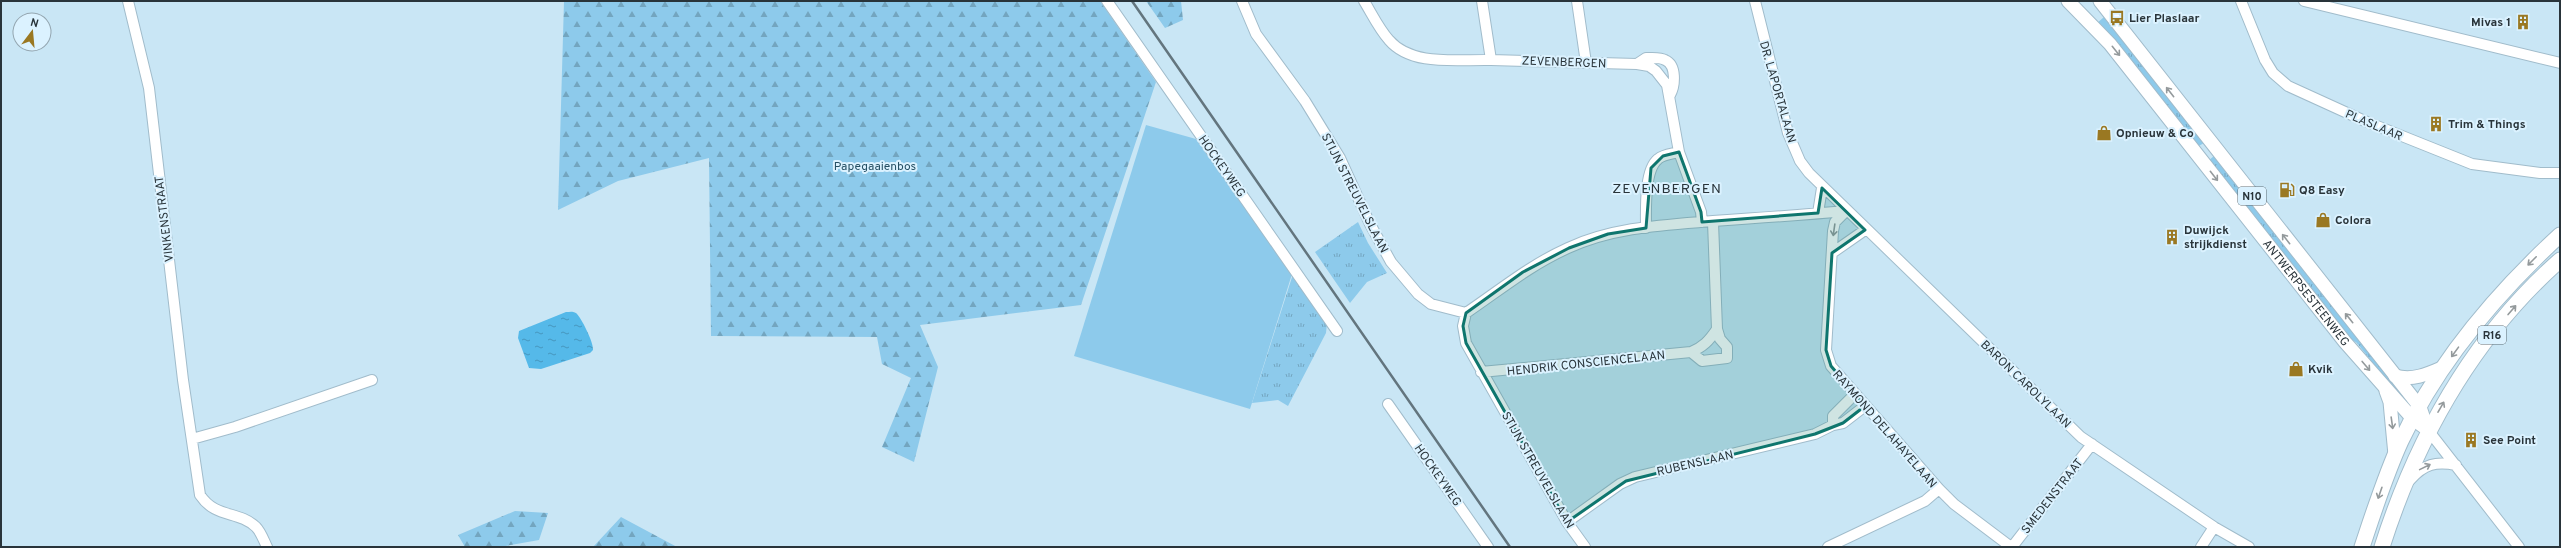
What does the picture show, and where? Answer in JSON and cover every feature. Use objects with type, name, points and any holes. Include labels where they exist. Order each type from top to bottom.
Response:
[{"type":"highway","name":"R16","points":[[2362,547],[2395,456],[2416,413],[2444,367],[2515,278],[2560,235]]},
{"type":"highway","name":"R16","points":[[2382,547],[2403,488],[2428,430],[2454,386],[2484,344],[2532,286],[2560,260]]},
{"type":"main road","name":"ANTWERPSESTEENWEG","points":[[2068,1],[2110,44],[2345,342],[2386,389],[2416,413]]},
{"type":"main road","name":"ANTWERPSESTEENWEG","points":[[2100,1],[2209,142],[2395,376],[2416,413],[2428,430]]},
{"type":"main road","points":[[2194,151],[2203,154],[2208,149],[2209,142]]},
{"type":"main road","points":[[2395,376],[2405,379],[2444,367]]},
{"type":"main road","points":[[2386,389],[2390,402],[2395,456]]},
{"type":"street","name":"VINKENSTRAAT","points":[[128,1],[149,88],[200,495],[206,504],[216,512],[242,519],[257,528],[267,547]]},
{"type":"street","name":"HOCKEYWEG","points":[[1107,1],[1337,331]]},
{"type":"street","name":"ZEVENBERGEN","points":[[1364,1],[1388,39],[1402,52],[1414,57],[1637,64],[1649,66],[1664,79],[1670,95],[1679,152],[1701,212],[1702,222]]},
{"type":"street","points":[[1482,1],[1491,60]]},
{"type":"street","points":[[1577,1],[1586,63]]},
{"type":"street","name":"DR. LAPORTALAAN","points":[[1755,1],[1792,144],[1800,161],[1822,188],[1846,211]]},
{"type":"street","name":"PLASLAAR","points":[[2241,1],[2265,60],[2273,73],[2288,86],[2367,122],[2472,164],[2540,173],[2560,173]]},
{"type":"street","points":[[2304,1],[2560,63]]},
{"type":"street","name":"STIJN STREUVELSLAAN","points":[[1246,2],[1256,34],[1306,101],[1340,158],[1370,224],[1391,262],[1418,294],[1431,304],[1466,314],[1463,326],[1466,343],[1567,522],[1585,547]]},
{"type":"street","name":"ZEVENBERGEN","points":[[1637,64],[1646,58],[1667,61],[1671,65],[1674,78],[1674,88],[1670,95]]},
{"type":"street","points":[[1646,228],[1646,194],[1651,168],[1663,156],[1679,152]]},
{"type":"street","points":[[1818,213],[1822,188]]},
{"type":"street","points":[[1466,314],[1523,272],[1569,248],[1608,234],[1702,222],[1846,211]]},
{"type":"street","name":"BARON CAROLYLAAN","points":[[1846,211],[2081,437],[2214,527],[2249,547]]},
{"type":"street","name":"RAYMOND DELAHAYELAAN","points":[[1846,211],[1835,222],[1827,356],[1831,366],[1938,489],[1954,504],[2012,547]]},
{"type":"street","points":[[1691,352],[1702,361],[1727,358],[1728,347],[1720,339],[1717,329],[1713,222]]},
{"type":"street","points":[[1832,253],[1865,230]]},
{"type":"street","name":"HENDRIK CONSCIENCELAAN","points":[[1481,372],[1691,352],[1708,342],[1717,329]]},
{"type":"street","points":[[192,439],[235,427],[372,380]]},
{"type":"street","points":[[1833,425],[1833,416],[1855,394]]},
{"type":"street","name":"HOCKEYWEG","points":[[1388,404],[1488,547]]},
{"type":"street","name":"RUBENSLAAN","points":[[1567,522],[1620,484],[1635,477],[1815,434],[1833,425],[1843,423],[1865,406]]},
{"type":"street","name":"ANTWERPSESTEENWEG","points":[[2428,430],[2456,464],[2519,547]]},
{"type":"street","name":"SMEDENSTRAAT","points":[[2012,547],[2092,444]]},
{"type":"street","points":[[2403,488],[2418,471],[2428,465],[2440,462],[2456,464]]},
{"type":"street","points":[[1828,547],[1925,501],[1938,489]]},
{"type":"street","points":[[2201,547],[2214,527]]},
{"type":"highlighted area","points":[[1679,152],[1701,212],[1702,222],[1818,213],[1822,188],[1865,230],[1832,253],[1826,350],[1831,366],[1865,406],[1843,423],[1815,434],[1626,481],[1567,522],[1466,343],[1463,326],[1466,313],[1523,272],[1569,248],[1608,234],[1646,228],[1651,168],[1663,156]]},
{"type":"green space","name":"Papegaaienbos","points":[[564,1],[1100,1],[1156,82],[1081,305],[920,325],[938,367],[914,462],[882,447],[911,378],[882,364],[877,337],[711,336],[709,158],[618,181],[558,210]]},
{"type":"green space","points":[[1146,1],[1181,1],[1183,20],[1165,28]]},
{"type":"green space","points":[[2104,17],[2204,143],[2197,147],[2096,24]]},
{"type":"green space","points":[[1146,125],[1196,139],[1292,274],[1250,409],[1074,356]]},
{"type":"green space","points":[[2214,156],[2403,394],[2400,397],[2357,343],[2346,336],[2208,161]]},
{"type":"green space","points":[[1358,222],[1368,243],[1387,273],[1367,282],[1350,303],[1315,252]]},
{"type":"green space","points":[[1293,274],[1327,323],[1326,333],[1288,406],[1278,400],[1252,403]]},
{"type":"green space","points":[[515,511],[548,513],[539,540],[500,547],[465,547],[458,535]]},
{"type":"green space","points":[[621,517],[677,547],[593,547]]},
{"type":"water","points":[[566,312],[573,312],[578,315],[589,336],[593,350],[590,353],[541,369],[529,368],[518,338],[519,331]]},
{"type":"railway","points":[[1132,1],[1510,547]]},
{"type":"place","name":"Lier Plaslaar","points":[[2117,18]]},
{"type":"place","name":"Mivas 1","points":[[2523,22]]},
{"type":"place","name":"Trim & Things","points":[[2436,124]]},
{"type":"place","name":"Opnieuw & Co","points":[[2104,133]]},
{"type":"place","name":"Q8 Easy","points":[[2287,190]]},
{"type":"place","name":"Colora","points":[[2323,220]]},
{"type":"place","name":"Duwijck strijkdienst","points":[[2172,237]]},
{"type":"place","name":"Kvik","points":[[2296,369]]},
{"type":"place","name":"See Point","points":[[2471,440]]},
{"type":"district","name":"ZEVENBERGEN","points":[[1667,188]]}]
